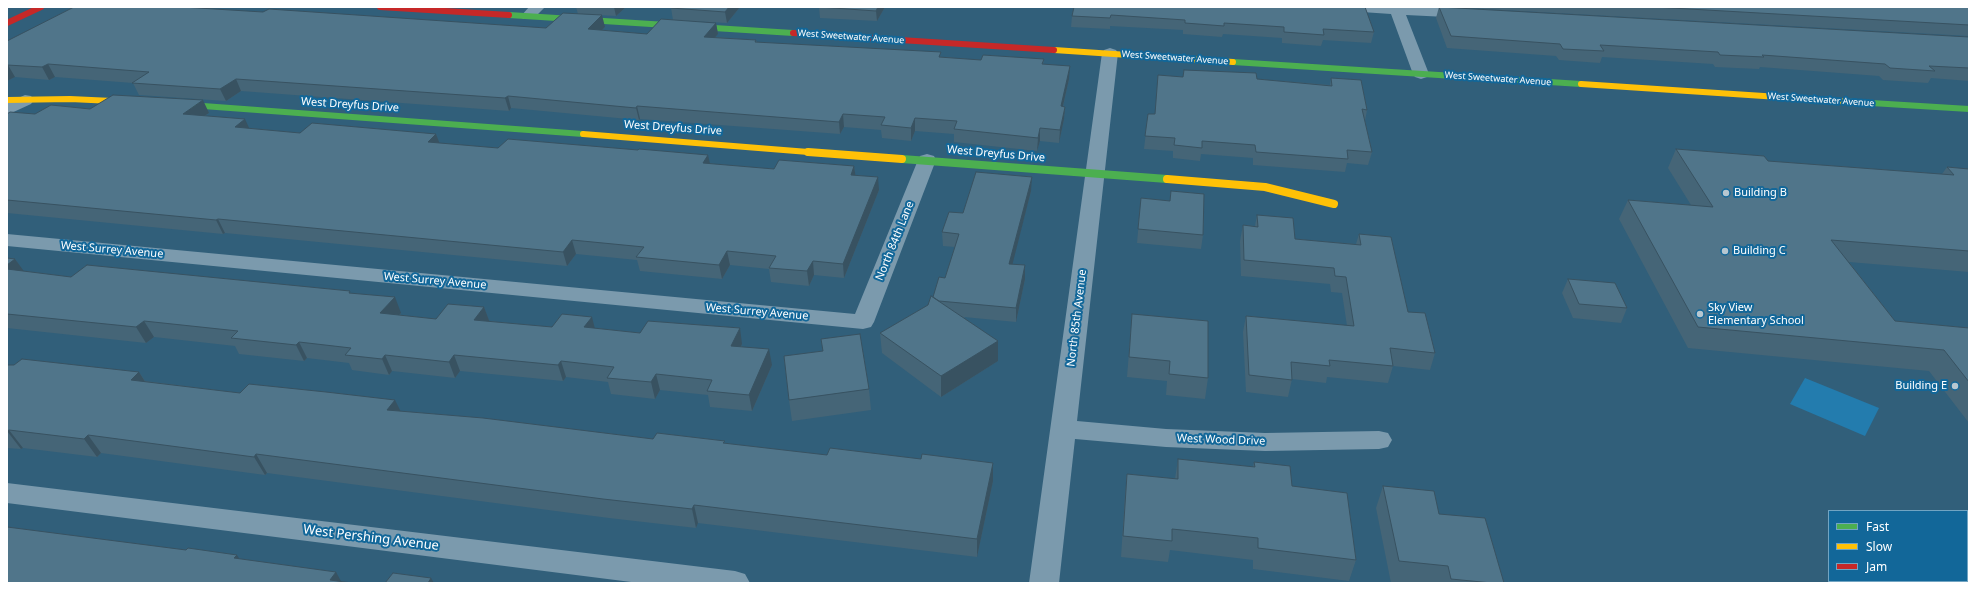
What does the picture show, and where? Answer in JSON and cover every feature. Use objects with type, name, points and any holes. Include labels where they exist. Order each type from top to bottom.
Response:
[{"type":"street","points":[[7,23],[41,7]]},
{"type":"street","name":"West Sweetwater Avenue","points":[[380,7],[533,12],[1110,53],[1969,109]]},
{"type":"street","points":[[1347,7],[1396,8],[1484,15]]},
{"type":"street","points":[[1396,8],[1421,74]]},
{"type":"street","name":"North 85th Avenue","points":[[1044,583],[1110,53]]},
{"type":"street","points":[[7,100],[70,99],[147,102]]},
{"type":"street","points":[[7,110],[25,100]]},
{"type":"street","name":"West Dreyfus Drive","points":[[170,104],[927,160],[1265,187],[1334,204]]},
{"type":"street","name":"North 84th Lane","points":[[863,322],[927,160]]},
{"type":"street","name":"West Surrey Avenue","points":[[7,240],[863,322]]},
{"type":"street","name":"West Wood Drive","points":[[1063,429],[1166,438],[1265,442],[1379,440]]},
{"type":"street","name":"West Pershing Avenue","points":[[7,493],[735,583]]},
{"type":"shaded area","points":[[1805,378],[1879,408],[1865,436],[1790,404]]},
{"type":"building","points":[[74,7],[182,7],[263,12],[269,9],[546,28],[563,13],[602,15],[588,29],[647,34],[661,19],[716,23],[704,37],[756,40],[755,42],[941,52],[939,57],[981,60],[983,55],[1044,59],[1042,64],[1070,66],[1061,106],[1065,107],[1060,130],[1040,128],[1038,138],[954,129],[957,121],[915,118],[911,128],[881,125],[885,117],[843,114],[839,122],[637,106],[636,108],[508,96],[505,98],[236,79],[220,89],[132,83],[149,72],[48,64],[42,67],[7,65],[7,41]]},
{"type":"building","points":[[729,7],[725,12],[671,8]]},
{"type":"building","points":[[819,7],[878,7],[876,11]]},
{"type":"building","points":[[1074,7],[1365,7],[1374,32],[1323,29],[1324,35],[1284,32],[1284,27],[1224,23],[1224,26],[1185,23],[1185,20],[1111,15],[1110,18],[1072,16]]},
{"type":"building","points":[[1439,7],[1969,37],[1969,68],[1929,66],[1935,71],[1890,68],[1885,64],[1762,55],[1764,57],[1720,55],[1718,52],[1600,45],[1604,51],[1563,49],[1560,44],[1451,36]]},
{"type":"building","points":[[1654,7],[1969,7],[1969,25]]},
{"type":"building","points":[[1184,70],[1256,73],[1257,79],[1332,86],[1331,78],[1361,80],[1367,110],[1362,109],[1372,152],[1347,150],[1348,159],[1256,152],[1255,145],[1202,141],[1202,148],[1174,145],[1175,138],[1145,136],[1148,114],[1155,114],[1158,75],[1183,77]]},
{"type":"building","points":[[113,95],[203,100],[183,114],[245,119],[235,127],[300,133],[312,123],[436,134],[428,142],[498,148],[508,139],[708,155],[703,163],[774,169],[779,160],[854,166],[851,175],[878,177],[843,264],[813,261],[807,271],[769,268],[776,256],[727,251],[719,265],[636,257],[644,247],[572,240],[563,252],[7,200],[7,114],[10,112],[35,114],[51,105],[90,109]]},
{"type":"building","points":[[1676,149],[1764,156],[1768,161],[1954,175],[1947,167],[1969,169],[1969,251],[1831,240],[1895,321],[1969,328],[1969,382],[1944,350],[1698,327],[1628,200],[1713,207]]},
{"type":"building","points":[[976,172],[1032,177],[1009,264],[1025,265],[1016,308],[939,301],[933,297],[939,277],[945,278],[959,234],[942,232],[949,212],[963,213]]},
{"type":"building","points":[[1171,191],[1204,194],[1203,235],[1138,229],[1141,198],[1170,201]]},
{"type":"building","points":[[1257,215],[1293,218],[1295,239],[1361,245],[1359,234],[1391,237],[1408,312],[1425,313],[1435,353],[1390,348],[1393,366],[1329,360],[1330,366],[1291,362],[1292,380],[1249,375],[1246,316],[1354,326],[1346,277],[1335,276],[1334,268],[1244,260],[1243,225],[1258,227]]},
{"type":"building","points":[[7,258],[15,259],[7,265]]},
{"type":"building","points":[[87,265],[350,291],[349,293],[395,297],[380,313],[436,319],[448,304],[484,307],[474,320],[552,327],[562,314],[592,317],[584,327],[640,333],[648,321],[740,328],[731,346],[769,349],[749,395],[707,391],[712,380],[656,374],[651,382],[607,378],[614,367],[561,361],[558,365],[454,355],[449,362],[385,355],[382,359],[345,355],[351,348],[299,342],[296,345],[231,338],[238,331],[144,321],[136,327],[7,314],[7,269],[71,277]]},
{"type":"building","points":[[1568,279],[1615,283],[1627,308],[1579,304]]},
{"type":"building","points":[[931,296],[998,341],[941,376],[880,333],[928,305]]},
{"type":"building","points":[[1132,314],[1208,321],[1208,378],[1169,374],[1170,361],[1129,357]]},
{"type":"building","points":[[860,334],[869,389],[789,400],[784,356],[823,351],[821,339]]},
{"type":"building","points":[[22,359],[139,372],[131,380],[240,393],[249,384],[326,392],[395,400],[387,410],[483,418],[653,439],[657,433],[725,441],[723,443],[827,455],[830,448],[921,459],[922,454],[993,463],[977,539],[694,505],[692,509],[603,499],[256,454],[254,457],[88,435],[84,439],[9,430],[7,431],[7,365],[14,365]]},
{"type":"building","points":[[1178,459],[1255,467],[1254,462],[1290,466],[1292,486],[1347,493],[1356,560],[1258,548],[1258,538],[1172,529],[1172,541],[1123,536],[1127,474],[1178,479]]},
{"type":"building","points":[[1383,486],[1434,491],[1439,514],[1485,518],[1504,583],[1451,579],[1448,566],[1399,561]]},
{"type":"building","points":[[7,527],[237,555],[234,558],[336,572],[330,580],[352,583],[7,583]]},
{"type":"building","points":[[393,573],[431,578],[428,583],[385,583]]},
{"type":"traffic: fast","points":[[509,15],[793,33]]},
{"type":"traffic: fast","points":[[1233,62],[1581,84]]},
{"type":"traffic: fast","points":[[1855,102],[1969,109]]},
{"type":"traffic: fast","points":[[176,104],[583,134]]},
{"type":"traffic: fast","points":[[902,159],[1167,179]]},
{"type":"traffic: slow","points":[[1054,50],[1233,62]]},
{"type":"traffic: slow","points":[[1581,84],[1855,102]]},
{"type":"traffic: slow","points":[[7,100],[70,99],[134,102]]},
{"type":"traffic: slow","points":[[583,134],[902,159]]},
{"type":"traffic: slow","points":[[1167,179],[1265,187],[1334,204]]},
{"type":"traffic: jam","points":[[7,23],[41,7]]},
{"type":"traffic: jam","points":[[380,7],[509,15]]},
{"type":"traffic: jam","points":[[793,33],[1054,50]]},
{"type":"place","name":"Building B","points":[[1726,193]]},
{"type":"place","name":"Building C","points":[[1725,251]]},
{"type":"place","name":"Sky View Elementary School","points":[[1700,314]]},
{"type":"place","name":"Building E","points":[[1955,386]]}]
